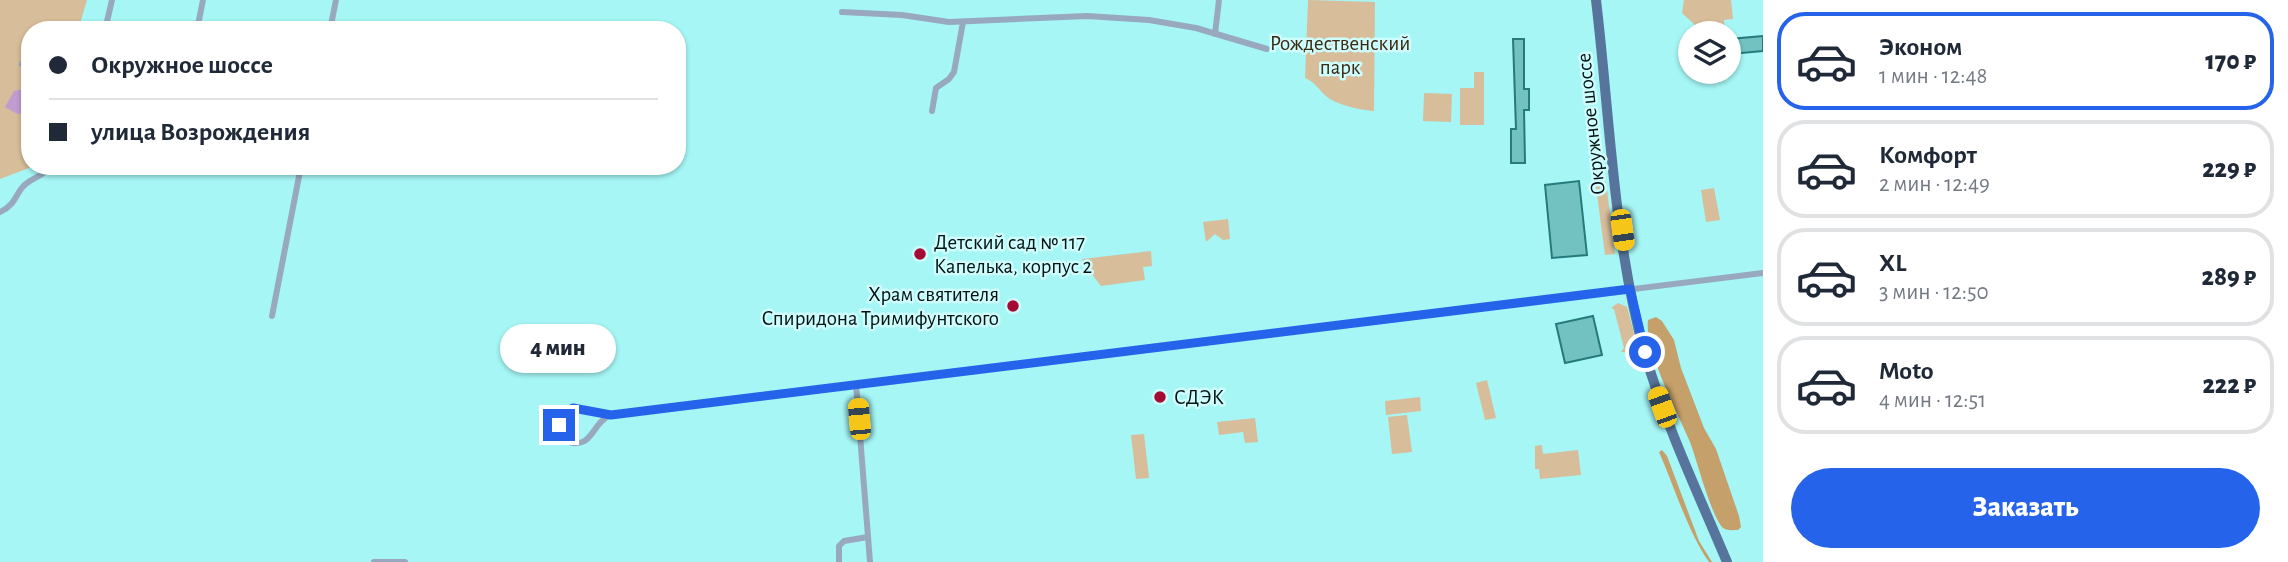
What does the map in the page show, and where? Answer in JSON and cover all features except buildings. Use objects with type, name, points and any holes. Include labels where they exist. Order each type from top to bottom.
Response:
[{"type":"main road","name":"Окружное шоссе","points":[[1596,0],[1630,289],[1659,398],[1695,492],[1727,562]]},
{"type":"street","points":[[107,21],[112,0]]},
{"type":"street","points":[[199,21],[203,0]]},
{"type":"street","points":[[332,21],[336,0]]},
{"type":"street","points":[[1215,34],[1219,0]]},
{"type":"street","points":[[842,12],[963,22],[1087,16],[1169,23],[1267,49]]},
{"type":"street","points":[[932,111],[936,88],[954,72],[963,22]]},
{"type":"street","points":[[0,212],[15,202],[25,184],[42,175]]},
{"type":"street","points":[[272,316],[299,175]]},
{"type":"street","points":[[611,415],[598,422],[591,437],[583,443],[569,442],[560,432],[560,419],[570,409],[580,408],[596,414],[611,415],[1331,328],[1763,272]]},
{"type":"street","points":[[856,384],[870,562]]},
{"type":"street","points":[[839,562],[839,546],[844,541],[868,537]]},
{"type":"street","points":[[374,562],[405,562]]},
{"type":"green space","points":[[0,0],[87,0],[81,21],[21,21],[21,171],[0,179]]},
{"type":"green space","name":"Рождественский парк","points":[[1308,0],[1375,2],[1374,111],[1336,102],[1305,78]]},
{"type":"green space","points":[[1684,0],[1731,0],[1733,19],[1691,21],[1682,13]]},
{"type":"green space","points":[[1474,72],[1484,72],[1484,125],[1460,125],[1460,88],[1474,88]]},
{"type":"green space","points":[[1424,93],[1452,94],[1451,122],[1423,121]]},
{"type":"green space","points":[[1598,181],[1606,182],[1615,254],[1605,255],[1596,187],[1593,184]]},
{"type":"green space","points":[[1714,188],[1720,220],[1706,222],[1701,190]]},
{"type":"green space","points":[[1228,219],[1230,239],[1223,240],[1215,234],[1206,242],[1203,222]]},
{"type":"green space","points":[[1151,251],[1152,266],[1143,267],[1145,280],[1101,286],[1082,259]]},
{"type":"green space","points":[[1618,303],[1627,307],[1637,345],[1633,352],[1621,352],[1624,348],[1614,309],[1611,308]]},
{"type":"green space","points":[[1487,380],[1496,418],[1485,420],[1476,383]]},
{"type":"green space","points":[[1420,397],[1421,411],[1386,415],[1385,401]]},
{"type":"green space","points":[[1407,415],[1412,452],[1392,454],[1388,417]]},
{"type":"green space","points":[[1255,418],[1258,442],[1245,443],[1243,432],[1219,435],[1217,422]]},
{"type":"green space","points":[[1144,434],[1149,478],[1136,479],[1131,435]]},
{"type":"green space","points":[[1542,445],[1543,454],[1578,450],[1581,475],[1540,479],[1539,469],[1535,469],[1535,446]]},
{"type":"shaded area","points":[[21,90],[21,114],[5,107],[14,91]]},
{"type":"shaded area","points":[[1656,317],[1662,321],[1674,340],[1681,368],[1704,428],[1716,449],[1739,516],[1741,527],[1738,530],[1725,529],[1718,522],[1690,442],[1656,364],[1648,333],[1648,320]]},
{"type":"shaded area","points":[[1662,450],[1667,456],[1699,541],[1712,562],[1709,562],[1701,550],[1688,523],[1659,452]]},
{"type":"place","name":"Детский сад № 117 Капелька, корпус 2","points":[[920,254]]},
{"type":"place","name":"Храм святителя Спиридона Тримифунтского","points":[[1013,306]]},
{"type":"place","name":"СДЭК","points":[[1160,397]]},
{"type":"route","points":[[559,425],[562,416],[573,408],[611,415],[1630,289],[1645,352]]}]
